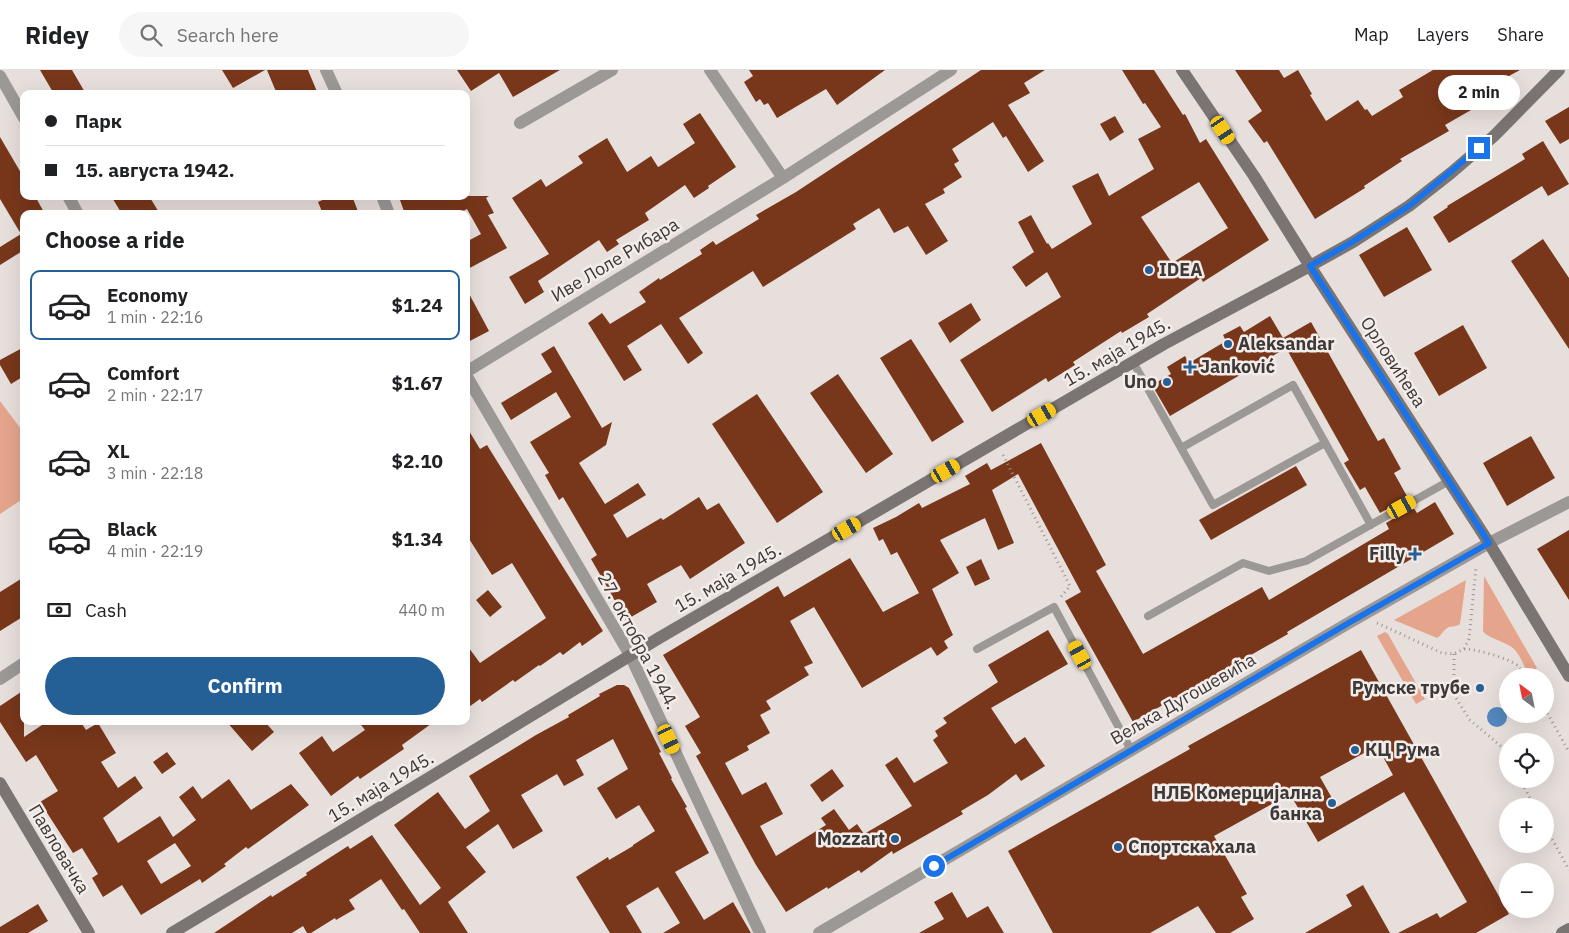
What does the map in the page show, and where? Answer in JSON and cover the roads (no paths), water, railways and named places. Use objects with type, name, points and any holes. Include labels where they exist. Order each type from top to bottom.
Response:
[{"type":"street","points":[[326,70],[335,90]]},
{"type":"street","points":[[710,70],[783,178]]},
{"type":"street","name":"Иве Лоле Рибара","points":[[470,372],[783,178],[951,70]]},
{"type":"street","name":"Орловићева","points":[[1182,70],[1254,176],[1489,543],[1569,676]]},
{"type":"street","name":"15. маја 1945.","points":[[172,933],[630,655],[1133,362],[1310,266],[1400,212],[1426,193],[1494,136],[1559,70]]},
{"type":"street","points":[[520,123],[604,72]]},
{"type":"street","points":[[0,76],[20,111]]},
{"type":"street","name":"27. октобра 1944.","points":[[470,381],[630,655],[760,933]]},
{"type":"street","name":"Вељка Дугошевића","points":[[819,933],[1364,614],[1489,543],[1569,502]]},
{"type":"street","points":[[0,678],[20,666]]},
{"type":"street","name":"Павловачка","points":[[0,783],[89,933]]},
{"type":"street","points":[[1562,933],[1569,929]]},
{"type":"lane","points":[[1133,362],[1213,505],[1325,443]]},
{"type":"lane","points":[[1181,448],[1293,385],[1371,525]]},
{"type":"lane","points":[[1148,616],[1243,563],[1269,571],[1306,561],[1449,481]]},
{"type":"lane","points":[[976,649],[1054,607],[1131,750]]},
{"type":"water","points":[[1499,708],[1499,723],[1505,723],[1497,727],[1490,724],[1487,717],[1490,710]]},
{"type":"place","name":"IDEA","points":[[1149,270]]},
{"type":"place","name":"Aleksandar","points":[[1228,344]]},
{"type":"place","name":"Janković","points":[[1190,367]]},
{"type":"place","name":"Uno","points":[[1167,382]]},
{"type":"place","name":"Filly","points":[[1415,554]]},
{"type":"place","name":"Румске трубе","points":[[1480,688]]},
{"type":"place","name":"КЦ Рума","points":[[1355,750]]},
{"type":"place","name":"НЛБ Комерцијална банка","points":[[1332,803]]},
{"type":"place","name":"Mozzart","points":[[895,839]]},
{"type":"place","name":"Спортска хала","points":[[1118,847]]}]
